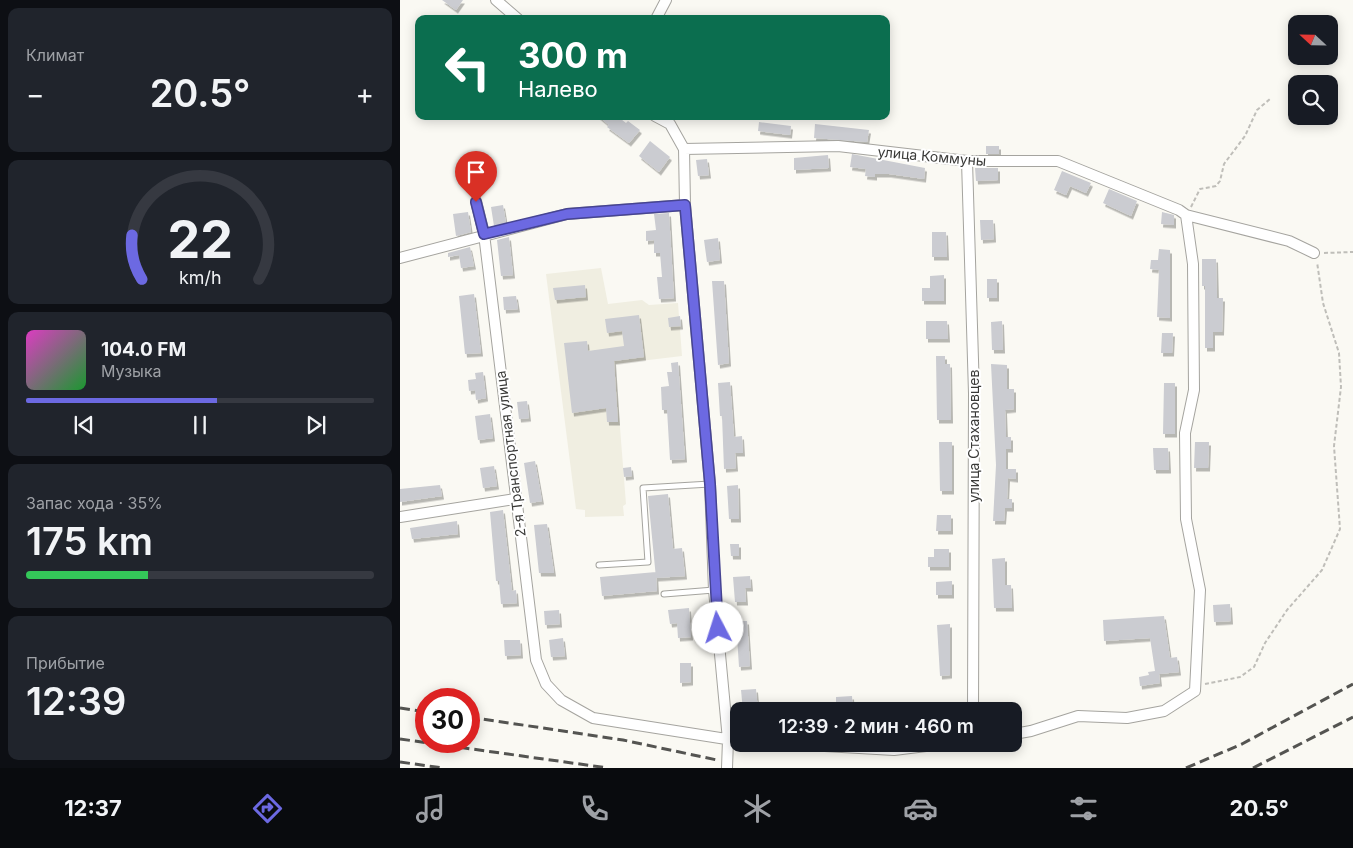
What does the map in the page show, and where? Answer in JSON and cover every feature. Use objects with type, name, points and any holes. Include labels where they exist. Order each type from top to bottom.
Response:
[{"type":"street","points":[[496,0],[513,15]]},
{"type":"street","points":[[658,15],[666,0]]},
{"type":"street","points":[[669,120],[684,149],[685,205],[710,484],[714,590],[728,740],[728,768]]},
{"type":"street","name":"улица Коммуны","points":[[684,149],[838,146],[967,161],[1058,161],[1179,210],[1186,216],[1289,241],[1314,253]]},
{"type":"street","name":"улица Стахановцев","points":[[967,161],[974,393],[973,702]]},
{"type":"street","name":"2-я Транспортная улица","points":[[476,202],[484,234],[536,660],[546,684],[561,700],[593,718],[728,740]]},
{"type":"street","points":[[400,258],[484,234],[567,214],[685,205]]},
{"type":"street","points":[[1022,733],[1078,716],[1127,718],[1164,711],[1195,688],[1200,590],[1186,519],[1185,433],[1194,390],[1193,264],[1186,216]]},
{"type":"street","points":[[400,517],[515,499]]},
{"type":"lane","points":[[600,565],[648,562],[643,488],[710,484]]},
{"type":"lane","points":[[664,594],[714,590]]},
{"type":"path","points":[[1186,216],[1200,189],[1216,186],[1220,181],[1224,164],[1245,136],[1257,110],[1270,99]]},
{"type":"path","points":[[1195,688],[1240,676],[1254,667],[1265,643],[1287,610],[1322,570],[1340,529],[1334,446],[1341,387],[1339,353],[1324,302],[1320,274],[1314,253],[1353,252]]},
{"type":"shaded area","points":[[601,268],[608,304],[642,300],[649,305],[678,303],[682,356],[615,364],[626,504],[623,506],[624,516],[585,517],[585,510],[576,509],[546,274]]},
{"type":"building","points":[[442,0],[463,0],[456,10]]},
{"type":"building","points":[[603,120],[622,120],[626,123],[628,121],[640,130],[629,143],[607,127],[609,125]]},
{"type":"building","points":[[759,122],[791,126],[790,135],[758,131]]},
{"type":"building","points":[[815,124],[869,130],[867,142],[814,138]]},
{"type":"building","points":[[650,141],[670,157],[659,172],[639,156]]},
{"type":"building","points":[[986,146],[999,146],[999,154],[986,154]]},
{"type":"building","points":[[852,154],[925,168],[924,179],[889,174],[875,174],[875,177],[865,176],[866,169],[850,167]]},
{"type":"building","points":[[828,155],[829,168],[794,170],[794,158]]},
{"type":"building","points":[[707,159],[709,175],[698,176],[696,160]]},
{"type":"building","points":[[975,168],[998,168],[998,180],[976,181]]},
{"type":"building","points":[[1062,171],[1091,183],[1086,193],[1070,186],[1066,195],[1054,190]]},
{"type":"building","points":[[1109,189],[1137,201],[1131,216],[1103,203]]},
{"type":"building","points":[[503,205],[506,223],[494,226],[491,207]]},
{"type":"building","points":[[468,212],[471,232],[456,236],[453,214]]},
{"type":"building","points":[[1162,212],[1174,215],[1174,225],[1161,224]]},
{"type":"building","points":[[669,213],[674,298],[659,299],[657,277],[662,277],[660,253],[654,253],[654,240],[646,241],[646,231],[656,230],[654,214]]},
{"type":"building","points":[[980,220],[993,220],[994,239],[981,240]]},
{"type":"building","points":[[932,232],[946,232],[947,257],[932,257]]},
{"type":"building","points":[[509,237],[513,275],[501,276],[497,240]]},
{"type":"building","points":[[718,238],[720,260],[707,262],[704,240]]},
{"type":"building","points":[[470,247],[474,266],[461,268],[459,255],[448,257],[448,253]]},
{"type":"building","points":[[1159,249],[1170,250],[1170,318],[1157,317],[1159,270],[1150,269],[1151,260],[1158,260]]},
{"type":"building","points":[[1202,259],[1216,259],[1217,298],[1223,298],[1222,332],[1213,332],[1213,348],[1205,348],[1205,286],[1202,286]]},
{"type":"building","points":[[944,275],[944,301],[922,301],[922,288],[930,288],[930,276]]},
{"type":"building","points":[[987,279],[997,279],[997,298],[987,298]]},
{"type":"building","points":[[712,281],[724,281],[729,363],[718,365]]},
{"type":"building","points":[[585,285],[586,297],[555,300],[553,288]]},
{"type":"building","points":[[474,294],[481,353],[465,354],[459,296]]},
{"type":"building","points":[[516,296],[518,309],[504,310],[503,297]]},
{"type":"building","points":[[639,315],[644,357],[614,361],[618,422],[607,422],[606,408],[572,413],[564,343],[587,341],[588,351],[624,346],[622,331],[607,333],[605,319]]},
{"type":"building","points":[[680,316],[681,326],[669,327],[668,318]]},
{"type":"building","points":[[926,321],[947,321],[948,339],[926,339]]},
{"type":"building","points":[[1002,321],[1003,350],[992,350],[991,322]]},
{"type":"building","points":[[1162,333],[1173,333],[1172,353],[1161,353]]},
{"type":"building","points":[[936,356],[945,356],[945,364],[950,364],[951,420],[937,420]]},
{"type":"building","points":[[678,362],[685,459],[670,460],[667,410],[662,410],[661,387],[669,386],[667,372],[672,372],[671,363]]},
{"type":"building","points":[[991,364],[1007,365],[1007,389],[1014,389],[1014,409],[1005,410],[1006,437],[1011,437],[1011,449],[1006,449],[1006,469],[1016,469],[1016,479],[1008,478],[1007,499],[1012,499],[1012,508],[1005,508],[1004,521],[993,521],[996,465]]},
{"type":"building","points":[[483,372],[486,398],[476,400],[475,390],[469,391],[468,380],[476,379],[475,373]]},
{"type":"building","points":[[730,382],[734,437],[742,436],[743,453],[735,453],[736,468],[724,469],[722,416],[720,416],[718,383]]},
{"type":"building","points":[[1164,383],[1175,383],[1175,434],[1163,434]]},
{"type":"building","points":[[527,401],[529,418],[519,419],[517,402]]},
{"type":"building","points":[[490,414],[493,438],[478,440],[475,416]]},
{"type":"building","points":[[939,442],[952,442],[952,491],[940,491]]},
{"type":"building","points":[[1195,442],[1209,442],[1208,468],[1194,468]]},
{"type":"building","points":[[1153,448],[1168,448],[1169,470],[1154,470]]},
{"type":"building","points":[[535,461],[542,501],[530,503],[524,463]]},
{"type":"building","points":[[494,466],[497,486],[483,488],[480,468]]},
{"type":"building","points":[[631,467],[632,476],[624,477],[623,468]]},
{"type":"building","points":[[440,485],[442,496],[400,502],[400,489]]},
{"type":"building","points":[[738,485],[739,519],[729,519],[727,486]]},
{"type":"building","points":[[668,494],[673,549],[682,548],[685,576],[656,578],[648,496]]},
{"type":"building","points":[[503,510],[512,591],[516,590],[517,603],[501,604],[499,581],[496,581],[490,512]]},
{"type":"building","points":[[937,515],[951,515],[951,531],[936,531]]},
{"type":"building","points":[[457,521],[458,534],[412,539],[410,528]]},
{"type":"building","points":[[547,524],[554,573],[539,573],[534,525]]},
{"type":"building","points":[[730,544],[739,544],[739,556],[731,556]]},
{"type":"building","points":[[934,549],[949,549],[949,567],[928,567],[928,557],[934,557]]},
{"type":"building","points":[[1005,558],[1005,585],[1011,585],[1012,608],[994,608],[992,559]]},
{"type":"building","points":[[656,572],[657,591],[602,596],[600,577]]},
{"type":"building","points":[[750,576],[751,588],[745,588],[746,602],[735,602],[733,577]]},
{"type":"building","points":[[952,581],[952,595],[936,595],[936,582]]},
{"type":"building","points":[[1230,604],[1231,621],[1214,622],[1213,605]]},
{"type":"building","points":[[689,608],[691,637],[678,638],[677,623],[670,624],[668,610]]},
{"type":"building","points":[[559,610],[560,624],[545,625],[544,611]]},
{"type":"building","points":[[1164,616],[1170,658],[1177,657],[1179,672],[1159,674],[1160,683],[1140,686],[1139,677],[1149,675],[1148,672],[1155,671],[1150,638],[1104,641],[1103,620]]},
{"type":"building","points":[[736,621],[747,621],[750,666],[739,667]]},
{"type":"building","points":[[950,624],[950,675],[940,676],[937,625]]},
{"type":"building","points":[[563,638],[565,656],[551,657],[549,640]]},
{"type":"building","points":[[504,640],[520,640],[521,655],[505,656]]},
{"type":"building","points":[[680,663],[691,663],[691,682],[680,683]]},
{"type":"building","points":[[756,689],[757,702],[742,702],[741,690]]},
{"type":"building","points":[[852,696],[852,702],[836,702],[836,697]]},
{"type":"railway","points":[[1186,768],[1242,744],[1353,684]]},
{"type":"railway","points":[[400,708],[415,710]]},
{"type":"railway","points":[[1253,768],[1353,717]]},
{"type":"railway","points":[[480,719],[623,740],[717,760]]},
{"type":"railway","points":[[400,739],[608,768]]},
{"type":"railway","points":[[400,762],[443,768]]},
{"type":"route","points":[[476,202],[484,234],[567,214],[685,205],[710,484],[714,590],[718,628]]}]
